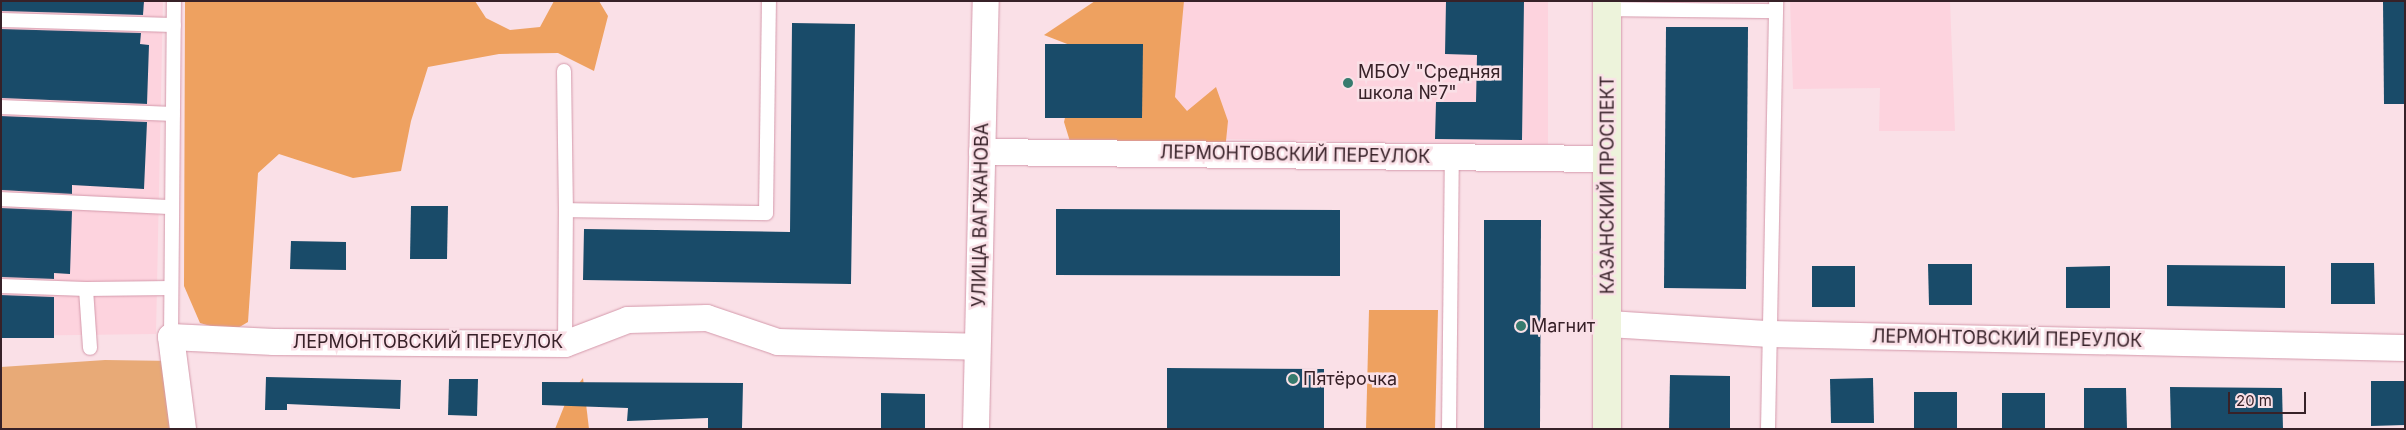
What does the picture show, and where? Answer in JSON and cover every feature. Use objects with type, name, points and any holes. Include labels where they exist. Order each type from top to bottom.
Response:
[{"type":"street","name":"УЛИЦА ВАГЖАНОВА","points":[[976,429],[986,1]]},
{"type":"street","name":"КАЗАНСКИЙ ПРОСПЕКТ","points":[[1607,5],[1609,324],[1607,429]]},
{"type":"street","name":"ЛЕРМОНТОВСКИЙ ПЕРЕУЛОК","points":[[982,152],[1607,159]]},
{"type":"street","name":"ЛЕРМОНТОВСКИЙ ПЕРЕУЛОК","points":[[171,337],[274,342],[565,344],[628,320],[707,318],[778,342],[978,347]]},
{"type":"street","name":"ЛЕРМОНТОВСКИЙ ПЕРЕУЛОК","points":[[1609,324],[1770,334],[2405,348]]},
{"type":"street","points":[[171,337],[183,429]]},
{"type":"lane","points":[[171,337],[174,1]]},
{"type":"lane","points":[[566,210],[766,213],[769,1]]},
{"type":"lane","points":[[1607,5],[1776,6],[1768,429]]},
{"type":"lane","points":[[1,20],[174,25]]},
{"type":"lane","points":[[564,71],[565,344]]},
{"type":"lane","points":[[1,107],[173,114]]},
{"type":"lane","points":[[1449,429],[1452,157]]},
{"type":"lane","points":[[1,200],[172,207]]},
{"type":"lane","points":[[1,286],[86,289],[171,288]]},
{"type":"lane","points":[[86,289],[90,348]]},
{"type":"shaded area","points":[[1,1],[163,1],[156,334],[1,336]]},
{"type":"shaded area","points":[[185,1],[475,1],[486,18],[510,30],[540,27],[554,1],[599,1],[608,16],[594,71],[558,53],[499,54],[428,67],[411,121],[401,171],[353,178],[279,154],[258,173],[248,322],[231,332],[200,323],[184,286]]},
{"type":"shaded area","points":[[1095,1],[1184,1],[1175,97],[1187,111],[1216,87],[1228,121],[1225,151],[1072,148],[1064,122],[1074,79],[1075,47],[1044,35]]},
{"type":"shaded area","name":"МБОУ \"Средняя школа №7\"","points":[[1149,1],[1548,1],[1548,144],[1148,138]]},
{"type":"shaded area","points":[[1790,1],[1950,1],[1955,131],[1879,131],[1880,88],[1793,89]]},
{"type":"shaded area","points":[[1369,310],[1438,310],[1435,429],[1366,429]]},
{"type":"shaded area","points":[[105,360],[174,361],[179,429],[1,429],[1,367]]},
{"type":"shaded area","points":[[583,378],[589,429],[555,429],[567,399]]},
{"type":"building","points":[[1,1],[144,1],[143,15],[1,11]]},
{"type":"building","points":[[1446,1],[1524,1],[1522,140],[1435,139],[1436,102],[1476,102],[1477,55],[1445,54]]},
{"type":"building","points":[[2383,1],[2405,1],[2405,104],[2384,104]]},
{"type":"building","points":[[792,23],[855,24],[851,284],[583,280],[584,229],[790,232]]},
{"type":"building","points":[[1666,27],[1748,27],[1746,289],[1664,288]]},
{"type":"building","points":[[1,29],[141,33],[140,44],[149,45],[147,104],[1,98]]},
{"type":"building","points":[[1045,44],[1143,44],[1142,118],[1045,118]]},
{"type":"building","points":[[1,116],[147,122],[144,189],[72,185],[72,194],[1,190]]},
{"type":"building","points":[[411,206],[448,206],[447,259],[410,259]]},
{"type":"building","points":[[1,208],[72,211],[70,274],[54,273],[54,279],[1,277]]},
{"type":"building","points":[[1056,209],[1340,210],[1340,276],[1056,275]]},
{"type":"building","points":[[1484,220],[1541,220],[1540,429],[1484,429]]},
{"type":"building","points":[[291,241],[346,242],[346,270],[290,269]]},
{"type":"building","points":[[2331,263],[2374,263],[2375,304],[2331,304]]},
{"type":"building","points":[[1928,264],[1972,264],[1972,305],[1929,305]]},
{"type":"building","points":[[2167,265],[2285,266],[2285,308],[2167,306]]},
{"type":"building","points":[[1812,266],[1855,266],[1855,307],[1812,307]]},
{"type":"building","points":[[2110,266],[2110,308],[2066,308],[2066,267]]},
{"type":"building","points":[[1,295],[54,297],[54,338],[1,338]]},
{"type":"building","points":[[1167,368],[1324,369],[1324,429],[1167,429]]},
{"type":"building","points":[[1670,375],[1730,376],[1730,429],[1669,429]]},
{"type":"building","points":[[266,377],[401,380],[400,409],[287,404],[287,410],[265,410]]},
{"type":"building","points":[[1873,378],[1874,423],[1831,423],[1830,379]]},
{"type":"building","points":[[449,379],[478,379],[477,416],[448,415]]},
{"type":"building","points":[[2371,381],[2405,381],[2405,425],[2371,426]]},
{"type":"building","points":[[542,382],[743,383],[742,428],[708,428],[708,418],[627,421],[628,408],[542,405]]},
{"type":"building","points":[[2170,387],[2282,388],[2283,429],[2171,429]]},
{"type":"building","points":[[2084,388],[2126,388],[2127,429],[2084,429]]},
{"type":"building","points":[[1914,392],[1957,392],[1957,429],[1914,429]]},
{"type":"building","points":[[881,393],[925,394],[925,429],[881,429]]},
{"type":"building","points":[[2002,393],[2045,393],[2045,429],[2002,429]]},
{"type":"place","name":"МБОУ \"Средняя школа №7\"","points":[[1348,83]]},
{"type":"place","name":"Магнит","points":[[1521,326]]},
{"type":"place","name":"Пятёрочка","points":[[1293,379]]}]
